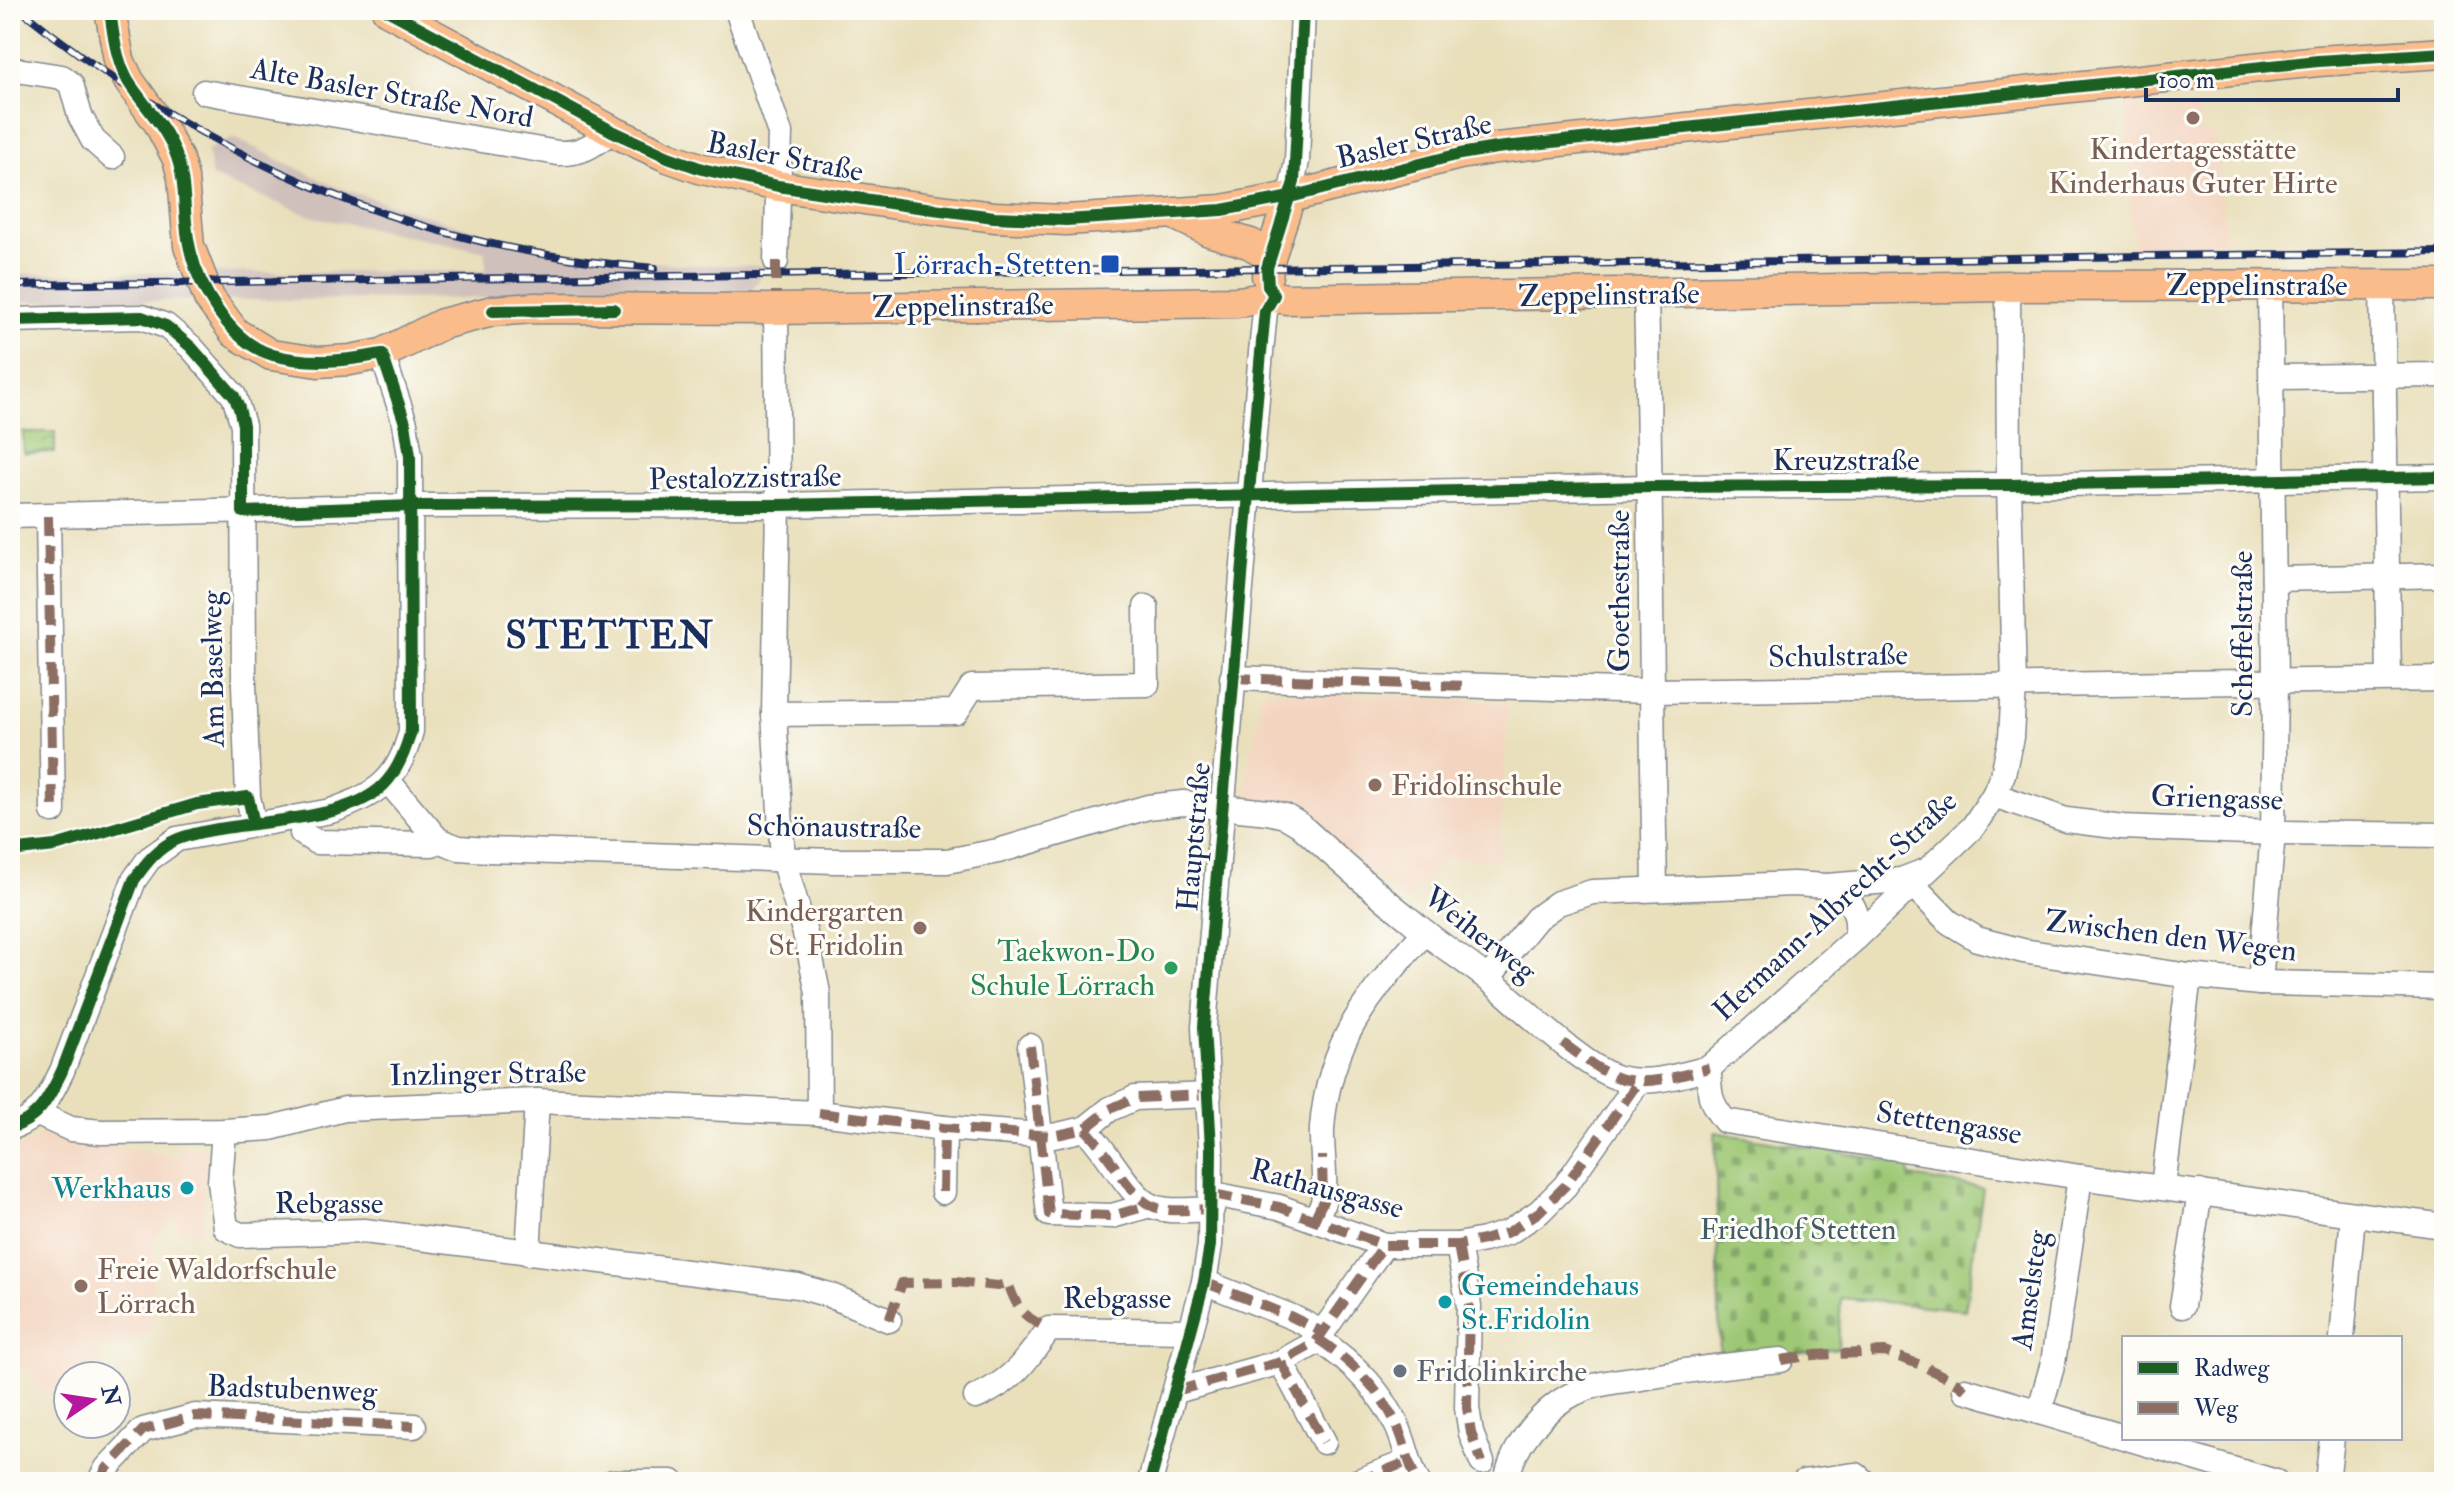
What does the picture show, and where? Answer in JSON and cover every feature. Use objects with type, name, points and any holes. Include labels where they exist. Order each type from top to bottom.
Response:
[{"type":"main road","name":"Zeppelinstraße","points":[[110,10],[119,60],[178,159],[183,178],[189,246],[209,298],[235,333],[271,355],[318,362],[382,354],[442,324],[493,311],[534,308],[776,309],[1237,302],[1274,295],[1286,299],[2008,286],[2444,285]]},
{"type":"main road","name":"Basler Straße","points":[[387,10],[612,131],[702,169],[778,186],[994,217],[1077,220],[1240,207],[1496,148],[2401,54],[2426,56],[2444,53]]},
{"type":"main road","name":"Basler Straße","points":[[2401,54],[2444,34]]},
{"type":"main road","name":"Hauptstraße","points":[[1274,295],[1268,286],[1267,268],[1290,197]]},
{"type":"main road","points":[[1174,214],[1209,231],[1251,244],[1270,257]]},
{"type":"street","points":[[737,10],[780,133],[776,261]]},
{"type":"street","points":[[1290,197],[1297,161],[1303,10]]},
{"type":"street","points":[[10,69],[62,77],[71,84],[80,116],[93,140],[112,157]]},
{"type":"street","name":"Alte Basler Straße Nord","points":[[204,92],[558,153],[575,154],[586,150],[612,131]]},
{"type":"street","name":"Scheffelstraße","points":[[2260,983],[2273,833],[2275,683],[2270,284]]},
{"type":"street","points":[[2382,284],[2389,679]]},
{"type":"street","name":"Hermann-Albrecht-Straße","points":[[1709,1078],[1973,827],[1994,795],[2003,774],[2011,737],[2014,686],[2008,286]]},
{"type":"street","name":"Goethestraße","points":[[1646,294],[1655,888]]},
{"type":"street","name":"Hauptstraße","points":[[1150,1482],[1204,1282],[1210,1245],[1212,1202],[1204,1027],[1265,311],[1274,295]]},
{"type":"street","points":[[776,309],[778,505],[774,714],[783,859],[808,944],[818,993],[819,1113]]},
{"type":"street","name":"Am Baselweg","points":[[10,320],[142,317],[166,326],[191,347],[234,396],[243,425],[246,726],[248,797],[254,824]]},
{"type":"street","points":[[10,1128],[38,1114],[48,1100],[62,1071],[134,880],[149,859],[177,839],[331,811],[371,795],[388,781],[405,753],[411,731],[410,456],[405,423],[382,354]]},
{"type":"street","points":[[2272,377],[2444,375]]},
{"type":"street","name":"Kreuzstraße","points":[[1248,496],[1651,487],[2009,485],[2444,477]]},
{"type":"street","name":"Pestalozzistraße","points":[[10,516],[412,506],[778,505],[1248,496]]},
{"type":"street","points":[[48,516],[53,811]]},
{"type":"street","points":[[2274,579],[2444,575]]},
{"type":"street","points":[[774,714],[956,712],[972,687],[1147,684],[1146,607]]},
{"type":"street","name":"Schulstraße","points":[[1232,678],[1651,691],[2444,679]]},
{"type":"street","points":[[388,781],[438,840]]},
{"type":"street","name":"Griengasse","points":[[1994,795],[2066,820],[2123,827],[2444,835]]},
{"type":"street","name":"Schönaustraße","points":[[302,833],[316,842],[432,844],[438,840],[459,848],[488,850],[835,861],[947,861],[998,851],[1148,807],[1183,803],[1223,806]]},
{"type":"street","name":"Weiherweg","points":[[1223,806],[1285,816],[1300,825],[1425,932],[1488,978],[1563,1043],[1617,1078],[1639,1081],[1709,1078]]},
{"type":"street","points":[[1488,978],[1537,918],[1558,903],[1592,892],[1793,884],[1827,886],[1920,877]]},
{"type":"street","name":"Zwischen den Wegen","points":[[1920,877],[1949,922],[1977,939],[2023,951],[2189,976],[2260,983],[2444,987]]},
{"type":"street","points":[[1827,886],[1843,892],[1852,903],[1859,922],[1856,938]]},
{"type":"street","points":[[1315,1218],[1323,1201],[1322,1132],[1325,1097],[1334,1060],[1350,1025],[1425,932]]},
{"type":"street","points":[[2163,1187],[2189,976]]},
{"type":"street","points":[[1030,1046],[1049,1214],[1112,1216],[1150,1205]]},
{"type":"street","name":"Stettengasse","points":[[1709,1078],[1712,1106],[1725,1121],[2080,1177],[2444,1226]]},
{"type":"street","name":"Rathausgasse","points":[[1212,1202],[1249,1200],[1315,1218],[1384,1245],[1458,1245],[1484,1240],[1509,1232],[1539,1212],[1565,1186],[1639,1081]]},
{"type":"street","name":"Inzlinger Straße","points":[[38,1114],[71,1129],[101,1132],[224,1131],[271,1128],[345,1109],[537,1101],[819,1113],[944,1128],[1053,1136],[1085,1129],[1110,1109],[1135,1098],[1209,1095]]},
{"type":"street","points":[[528,1253],[537,1101]]},
{"type":"street","points":[[943,1192],[944,1128]]},
{"type":"street","points":[[1085,1129],[1100,1143],[1137,1196],[1150,1205],[1167,1209],[1212,1202]]},
{"type":"street","name":"Rebgasse","points":[[224,1131],[220,1182],[226,1228],[240,1235],[364,1231],[798,1286],[829,1295],[889,1320]]},
{"type":"street","name":"Amselsteg","points":[[2039,1412],[2053,1363],[2080,1177]]},
{"type":"street","points":[[2182,1306],[2200,1192]]},
{"type":"street","points":[[2342,1336],[2353,1215]]},
{"type":"street","points":[[1176,1391],[1281,1362],[1320,1336],[1384,1245]]},
{"type":"street","points":[[1458,1245],[1469,1306],[1467,1408],[1471,1433],[1482,1462]]},
{"type":"street","points":[[1204,1282],[1292,1317],[1344,1356],[1386,1405],[1400,1431],[1413,1472],[1356,1482]]},
{"type":"street","name":"Rebgasse","points":[[976,1397],[1012,1377],[1049,1329],[1191,1331]]},
{"type":"street","points":[[1506,1482],[1508,1471],[1527,1436],[1555,1405],[1576,1392],[1601,1384],[1781,1360]]},
{"type":"street","points":[[1281,1362],[1324,1442]]},
{"type":"street","points":[[1965,1390],[2122,1437]]},
{"type":"street","name":"Badstubenweg","points":[[99,1482],[107,1468],[143,1430],[195,1416],[414,1426]]},
{"type":"street","points":[[2134,1440],[2276,1482]]},
{"type":"street","points":[[2327,1482],[2332,1440]]},
{"type":"street","points":[[1804,1482],[1856,1475],[1864,1482]]},
{"type":"street","points":[[613,1482],[672,1482]]},
{"type":"shaded area","points":[[2137,99],[2142,113],[2198,107],[2201,134],[2215,132],[2226,242],[2133,247],[2126,101]]},
{"type":"shaded area","points":[[234,138],[336,187],[515,243],[558,252],[627,260],[768,266],[748,296],[10,302],[10,274],[486,271],[485,251],[313,217],[212,177],[207,150]]},
{"type":"shaded area","name":"Fridolinschule","points":[[1266,691],[1508,703],[1499,861],[1444,857],[1408,902],[1313,824],[1268,801],[1246,797],[1251,745],[1255,745],[1261,694]]},
{"type":"shaded area","name":"Freie Waldorfschule Lörrach","points":[[51,1130],[75,1143],[92,1142],[170,1155],[180,1155],[180,1148],[205,1148],[203,1229],[176,1229],[176,1222],[169,1222],[153,1239],[152,1332],[102,1351],[91,1360],[52,1360],[52,1392],[46,1397],[33,1386],[31,1367],[10,1370],[10,1149],[24,1146]]},
{"type":"green space","points":[[23,432],[55,432],[55,452],[24,453]]},
{"type":"green space","name":"Friedhof Stetten","points":[[1715,1132],[1907,1164],[1911,1177],[1983,1188],[1965,1310],[1841,1298],[1838,1348],[1743,1361],[1739,1347],[1720,1358]]},
{"type":"railway","points":[[21,10],[92,63],[165,111],[240,153],[318,188],[399,218],[482,241],[567,258],[655,268]]},
{"type":"railway","points":[[10,285],[2444,252]]},
{"type":"marked path","points":[[776,261],[776,293]]},
{"type":"marked path","points":[[48,516],[53,811]]},
{"type":"marked path","points":[[1232,678],[1467,686]]},
{"type":"marked path","points":[[1563,1043],[1602,1070],[1627,1080],[1663,1079],[1709,1068]]},
{"type":"marked path","points":[[1030,1046],[1049,1214],[1112,1216],[1150,1205]]},
{"type":"marked path","points":[[1213,1194],[1279,1207],[1384,1245],[1458,1245],[1484,1240],[1509,1232],[1539,1212],[1565,1186],[1639,1081]]},
{"type":"marked path","points":[[819,1113],[944,1128],[1053,1136],[1085,1129],[1110,1109],[1135,1098],[1209,1095]]},
{"type":"marked path","points":[[943,1192],[944,1128]]},
{"type":"marked path","points":[[1085,1129],[1142,1200],[1157,1208],[1172,1210],[1212,1209]]},
{"type":"marked path","points":[[1315,1218],[1323,1201],[1322,1156]]},
{"type":"marked path","points":[[1176,1391],[1281,1362],[1315,1343],[1384,1245]]},
{"type":"marked path","points":[[1458,1245],[1469,1306],[1467,1408],[1471,1433],[1482,1462]]},
{"type":"marked path","points":[[889,1320],[902,1283],[955,1282],[998,1286],[1008,1283],[1022,1312],[1049,1329]]},
{"type":"marked path","points":[[1204,1282],[1322,1332]]},
{"type":"marked path","points":[[1318,1339],[1354,1367],[1383,1401],[1398,1428],[1418,1482]]},
{"type":"marked path","points":[[1781,1360],[1814,1355],[1885,1352],[1921,1365],[1965,1390]]},
{"type":"marked path","points":[[1281,1362],[1324,1442]]},
{"type":"marked path","points":[[99,1482],[107,1468],[143,1430],[195,1416],[414,1426]]},
{"type":"marked path","points":[[1356,1482],[1407,1462]]},
{"type":"cycle path","points":[[10,1128],[36,1113],[53,1090],[134,880],[153,856],[171,842],[202,832],[320,814],[370,795],[396,769],[411,731],[410,456],[405,423],[382,354],[328,361],[273,355],[244,339],[219,312],[194,265],[186,225],[182,176],[175,152],[166,133],[124,73],[110,10]]},
{"type":"cycle path","points":[[387,10],[612,131],[702,169],[778,186],[903,205],[994,217],[1066,220],[1222,210],[1496,148],[2318,61],[2444,53]]},
{"type":"cycle path","points":[[1150,1482],[1204,1282],[1210,1245],[1211,1148],[1204,1027],[1260,363],[1265,311],[1274,295],[1268,286],[1267,268],[1294,182],[1303,10]]},
{"type":"cycle path","points":[[493,311],[614,309]]},
{"type":"cycle path","points":[[10,320],[142,317],[166,326],[191,347],[234,396],[239,408],[243,425],[243,512],[412,506],[778,505],[1651,487],[2009,485],[2444,477]]},
{"type":"cycle path","points":[[10,851],[55,846],[197,804],[248,797],[254,824]]},
{"type":"place","name":"Kindertagesstätte Kinderhaus Guter Hirte","points":[[2193,118]]},
{"type":"place","name":"Lörrach-Stetten","points":[[1110,264]]},
{"type":"place","name":"Fridolinschule","points":[[1375,785]]},
{"type":"place","name":"Kindergarten St. Fridolin","points":[[920,928]]},
{"type":"place","name":"Taekwon-Do Schule Lörrach","points":[[1171,968]]},
{"type":"place","name":"Werkhaus","points":[[187,1188]]},
{"type":"place","name":"Freie Waldorfschule Lörrach","points":[[81,1286]]},
{"type":"place","name":"Gemeindehaus St.Fridolin","points":[[1445,1302]]},
{"type":"place","name":"Fridolinkirche","points":[[1400,1371]]},
{"type":"district","name":"STETTEN","points":[[610,636]]}]
